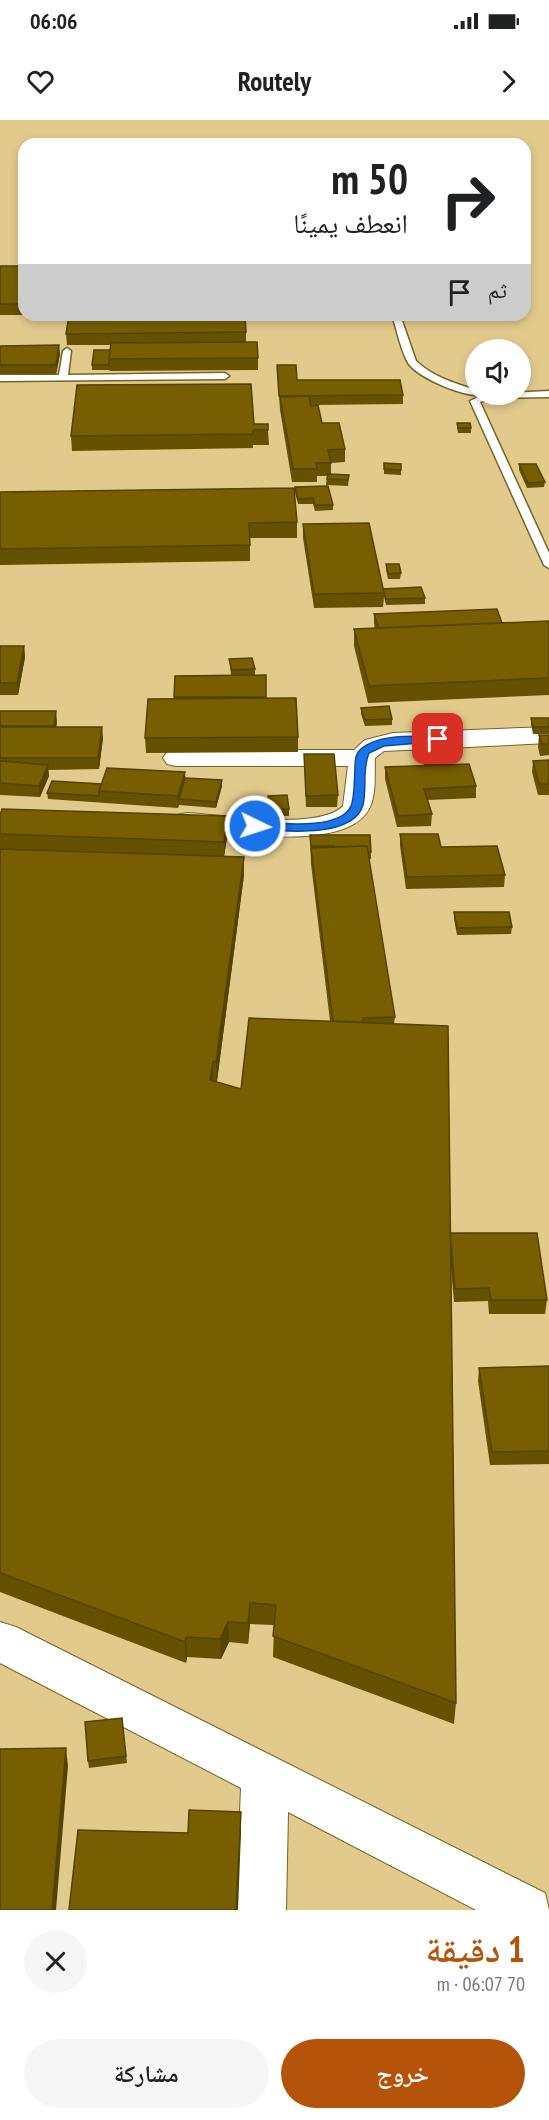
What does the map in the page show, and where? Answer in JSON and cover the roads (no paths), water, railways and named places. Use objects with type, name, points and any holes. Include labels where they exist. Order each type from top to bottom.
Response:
[{"type":"street","points":[[162,820],[302,828],[336,823],[349,816],[357,806],[362,758],[364,752],[372,746],[393,741],[549,735]]},
{"type":"street","points":[[176,758],[362,758]]},
{"type":"street","points":[[0,1641],[526,1910]]},
{"type":"street","points":[[261,1910],[265,1776]]},
{"type":"lane","points":[[398,321],[412,362],[436,380],[465,390]]},
{"type":"lane","points":[[63,377],[67,351]]},
{"type":"lane","points":[[0,378],[225,376]]},
{"type":"lane","points":[[531,394],[549,394]]},
{"type":"lane","points":[[476,405],[549,565]]}]
